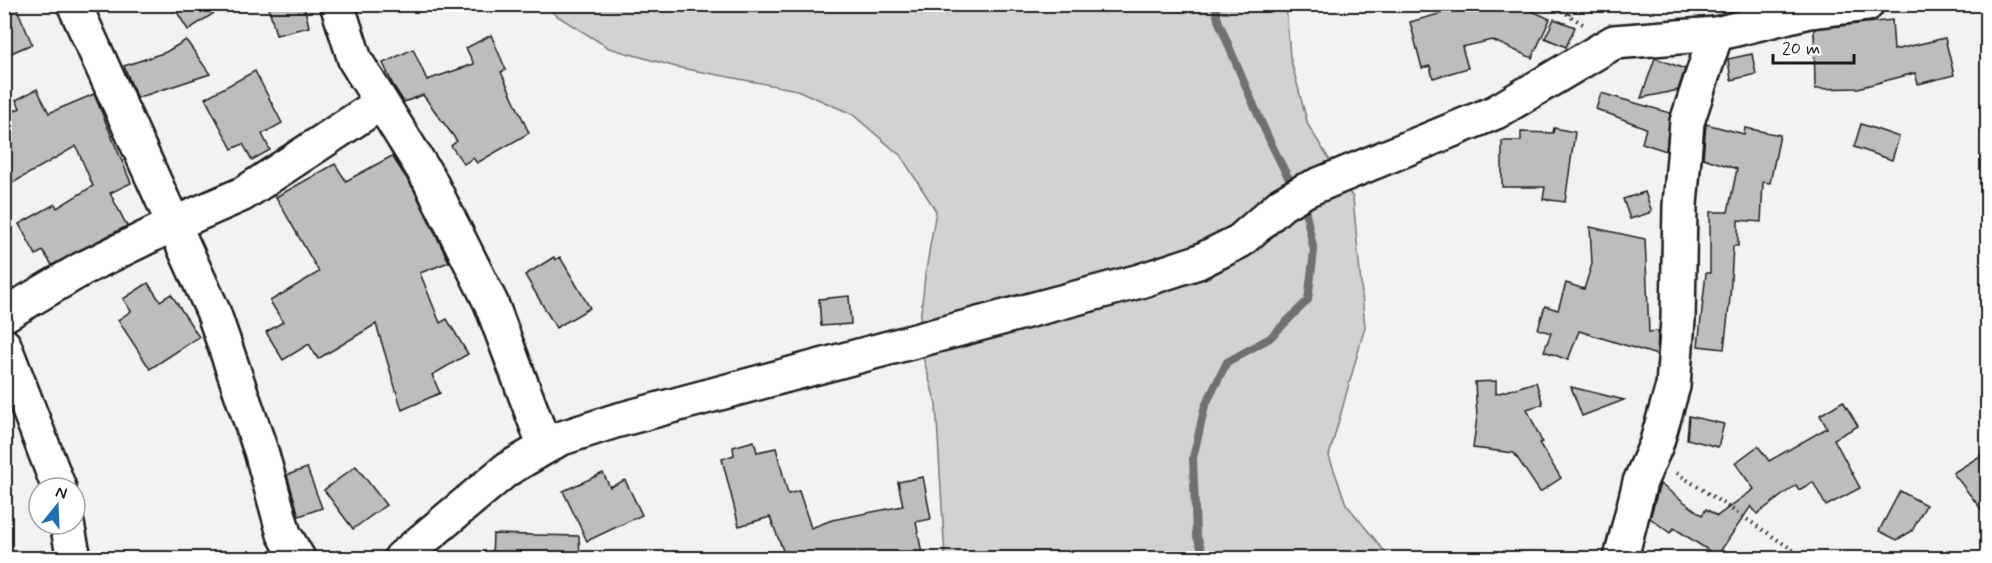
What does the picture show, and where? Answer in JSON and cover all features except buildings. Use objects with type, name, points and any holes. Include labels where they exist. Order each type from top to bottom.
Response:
[{"type":"street","points":[[74,4],[213,310],[261,451],[284,534],[298,558]]},
{"type":"street","points":[[337,4],[356,60],[429,179],[491,303],[545,447]]},
{"type":"street","points":[[401,558],[506,470],[559,439],[615,421],[1128,284],[1198,262],[1240,242],[1294,197],[1496,112],[1614,42],[1716,34],[1809,11],[1867,4]]},
{"type":"street","points":[[1621,558],[1640,482],[1651,456],[1673,386],[1678,320],[1680,206],[1687,122],[1716,34]]},
{"type":"street","points":[[4,315],[82,269],[174,224],[243,194],[381,103]]},
{"type":"street","points":[[4,345],[54,476]]},
{"type":"street","points":[[69,536],[74,558]]},
{"type":"path","points":[[1569,15],[1574,4]]},
{"type":"path","points":[[1651,456],[1805,558]]},
{"type":"shaded area","points":[[549,5],[1286,5],[1290,57],[1308,125],[1353,198],[1365,327],[1329,456],[1346,504],[1388,558],[945,558],[936,404],[918,339],[925,276],[936,211],[901,156],[852,114],[797,90],[676,67],[609,48],[554,14]]},
{"type":"waterway","points":[[1215,4],[1218,20],[1254,105],[1294,188]]},
{"type":"waterway","points":[[1205,558],[1196,534],[1193,458],[1205,406],[1227,362],[1270,338],[1308,300],[1314,251],[1301,199]]}]
